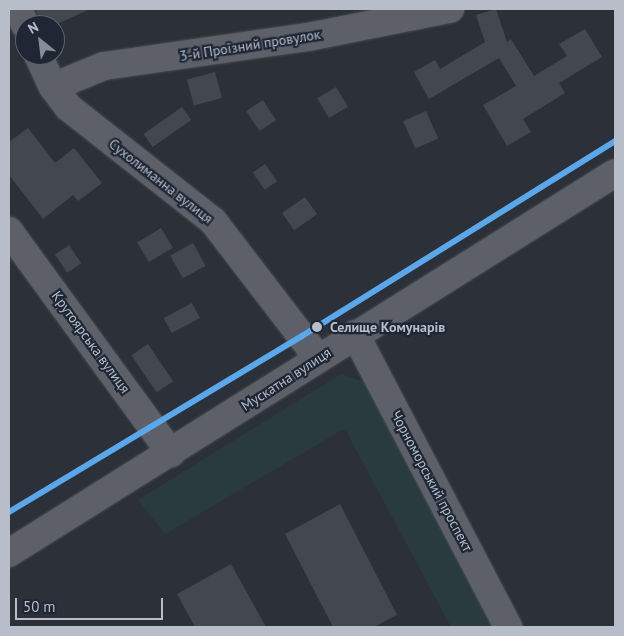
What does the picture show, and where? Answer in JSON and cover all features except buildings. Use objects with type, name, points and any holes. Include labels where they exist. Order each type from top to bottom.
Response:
[{"type":"street","name":"3-й Проїзний провулок","points":[[53,87],[104,66],[308,37],[450,9]]},
{"type":"street","name":"Сухолиманна вулиця","points":[[43,65],[53,87],[68,107],[213,221],[318,358]]},
{"type":"street","name":"Мускатна вулиця","points":[[9,554],[172,453],[356,334],[615,173]]},
{"type":"street","name":"Крутоярська вулиця","points":[[9,231],[172,453]]},
{"type":"street","name":"Чорноморський проспект","points":[[356,334],[508,627]]},
{"type":"shaded area","points":[[341,374],[370,384],[500,627],[451,627],[346,431],[342,430],[165,534],[138,500]]},
{"type":"transit line","points":[[9,512],[302,336],[615,141]]},
{"type":"place","name":"Селище Комунарів","points":[[317,327]]}]
